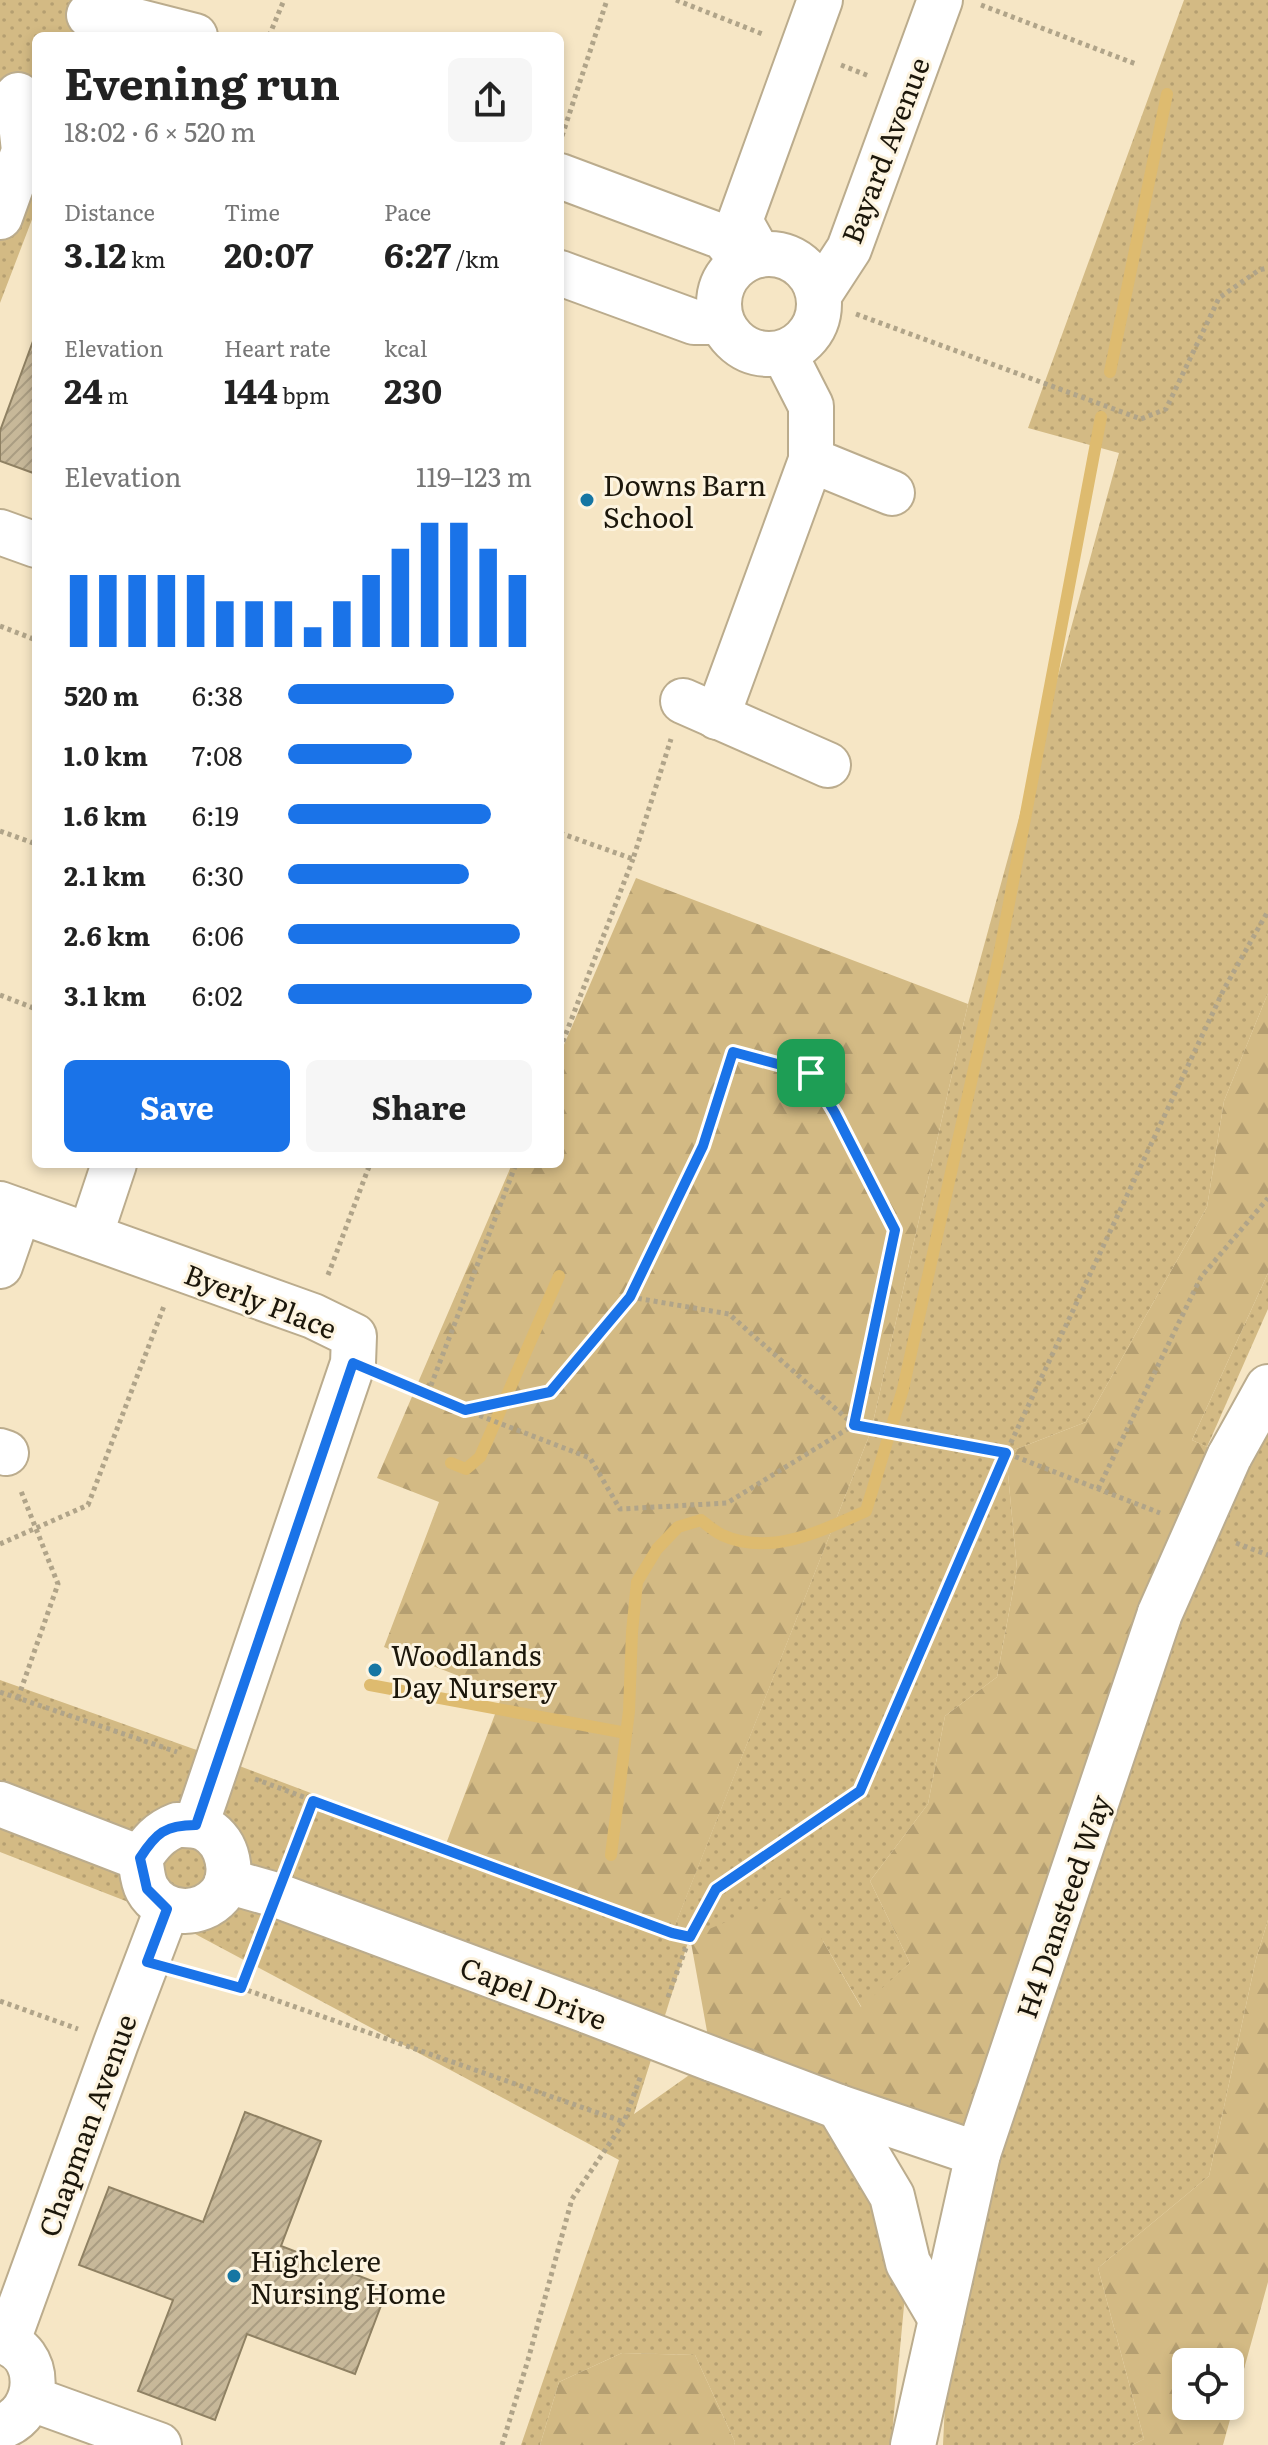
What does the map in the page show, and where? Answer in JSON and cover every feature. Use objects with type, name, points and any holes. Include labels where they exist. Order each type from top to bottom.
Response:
[{"type":"street","points":[[751,258],[740,221],[820,0]]},
{"type":"street","name":"Bayard Avenue","points":[[819,304],[849,249],[940,0]]},
{"type":"street","points":[[84,17],[128,19],[179,32]]},
{"type":"street","points":[[0,217],[24,151],[18,94]]},
{"type":"street","points":[[564,177],[723,237],[751,258]]},
{"type":"street","points":[[777,255],[794,260],[809,274],[819,304],[806,339],[796,348],[784,353],[760,353],[738,346],[726,333],[718,304],[720,291],[728,275],[751,258],[777,255]]},
{"type":"street","points":[[564,274],[694,322],[721,322]]},
{"type":"street","points":[[784,353],[811,406],[811,460],[700,709],[828,765]]},
{"type":"street","points":[[811,460],[892,493]]},
{"type":"street","points":[[0,532],[32,544]]},
{"type":"street","points":[[90,1236],[113,1168]]},
{"type":"street","points":[[0,1266],[10,1207]]},
{"type":"street","name":"Byerly Place","points":[[10,1207],[313,1316],[354,1336],[353,1363],[196,1825]]},
{"type":"street","name":"H4 Dansteed Way","points":[[913,2445],[978,2154],[1160,1613],[1229,1457],[1268,1387]]},
{"type":"street","points":[[0,1804],[140,1858]]},
{"type":"street","points":[[177,1825],[196,1825],[209,1831],[223,1845],[228,1859],[227,1881],[220,1894],[204,1908],[189,1911],[167,1909],[147,1889],[140,1858],[151,1841],[163,1831],[177,1825]]},
{"type":"street","name":"Capel Drive","points":[[227,1881],[276,1895],[839,2107],[978,2154]]},
{"type":"street","name":"Chapman Avenue","points":[[4,2342],[167,1909]]},
{"type":"street","points":[[839,2107],[892,2196],[908,2263],[941,2319]]},
{"type":"street","points":[[0,2427],[14,2421],[32,2399],[32,2374],[26,2360],[20,2351],[4,2342]]},
{"type":"street","points":[[32,2399],[159,2445]]},
{"type":"path","points":[[271,32],[284,0]]},
{"type":"path","points":[[564,130],[607,0]]},
{"type":"path","points":[[969,0],[1136,64]]},
{"type":"path","points":[[819,304],[848,311],[1141,419],[1166,409],[1219,298],[1259,270],[1268,268]]},
{"type":"path","points":[[0,626],[32,638]]},
{"type":"path","points":[[564,1039],[633,859],[700,709]]},
{"type":"path","points":[[0,831],[32,843]]},
{"type":"path","points":[[564,834],[633,859]]},
{"type":"path","points":[[665,2008],[690,1937],[716,1889],[860,1791],[1006,1453],[1224,989],[1268,911]]},
{"type":"path","points":[[0,995],[32,1007]]},
{"type":"path","points":[[353,1363],[465,1410],[590,1458],[620,1509],[727,1503],[854,1425],[895,1230],[811,1073],[733,1052],[703,1146],[630,1297],[550,1392],[465,1410]]},
{"type":"path","points":[[313,1316],[368,1168]]},
{"type":"path","points":[[428,1393],[514,1168]]},
{"type":"path","points":[[1098,1489],[1201,1277],[1268,1198]]},
{"type":"path","points":[[0,1544],[88,1505],[179,1268]]},
{"type":"path","points":[[630,1297],[729,1314],[854,1425],[1006,1453],[1169,1516]]},
{"type":"path","points":[[3,1452],[58,1584],[18,1698]]},
{"type":"path","points":[[1225,1539],[1268,1555]]},
{"type":"path","points":[[0,1692],[217,1765],[690,1937]]},
{"type":"path","points":[[241,1988],[313,1801]]},
{"type":"path","points":[[147,1962],[241,1988],[624,2122]]},
{"type":"path","points":[[0,2001],[116,2043]]},
{"type":"path","points":[[502,2445],[572,2199],[624,2122],[644,2065]]},
{"type":"green space","points":[[0,0],[117,0],[105,32],[32,32],[32,219],[0,303]]},
{"type":"green space","points":[[1184,0],[1268,0],[1268,993],[1224,1101],[1207,1207],[1086,1422],[1006,1453],[1017,1569],[997,1677],[945,1716],[928,1804],[870,1881],[910,1963],[862,2008],[823,1941],[690,1936],[634,2114],[712,2059],[839,2107],[908,2263],[891,2445],[734,2445],[695,2355],[622,2353],[559,2382],[540,2445],[521,2445],[619,2160],[154,1912],[0,1852],[0,1680],[205,1753],[673,1930],[871,1431],[968,1004],[1119,453],[1028,428]]},
{"type":"green space","points":[[636,878],[968,1004],[871,1431],[672,1933],[446,1844],[503,1693],[384,1647],[439,1502],[377,1478],[510,1168],[564,1168],[564,1045]]},
{"type":"green space","points":[[1268,993],[1268,1273],[1192,1440],[1229,1457],[978,2154],[712,2059],[690,1937],[790,1895],[823,1941],[861,2007],[910,1963],[870,1881],[928,1804],[945,1716],[997,1677],[1017,1569],[1006,1453],[1086,1422],[1207,1207],[1224,1101]]},
{"type":"green space","points":[[1268,1273],[1268,1309],[1207,1447],[1192,1440]]},
{"type":"green space","points":[[1268,1427],[1268,1920],[1256,1959],[1209,2176],[1098,2268],[1144,2439],[1132,2445],[943,2445],[946,2383],[978,2154],[1160,1613]]},
{"type":"green space","points":[[1268,1920],[1268,2282],[1244,2369],[1244,2348],[1172,2348],[1172,2420],[1230,2420],[1223,2445],[1132,2445],[1144,2439],[1098,2268],[1209,2176],[1256,1959]]},
{"type":"green space","points":[[622,2353],[695,2355],[734,2445],[540,2445],[559,2382]]},
{"type":"building","points":[[32,344],[32,473],[0,461],[0,431]]},
{"type":"building","name":"Highclere Nursing Home","points":[[245,2112],[321,2141],[281,2246],[388,2287],[355,2374],[247,2334],[215,2420],[138,2391],[173,2300],[79,2265],[109,2187],[203,2222]]},
{"type":"waterway","points":[[1110,372],[1167,94]]},
{"type":"waterway","points":[[611,1855],[629,1711],[637,1582],[657,1549],[678,1527],[701,1520],[719,1533],[740,1541],[777,1542],[813,1533],[866,1511],[903,1389],[999,956],[1101,417]]},
{"type":"waterway","points":[[451,1463],[466,1469],[480,1457],[559,1276]]},
{"type":"waterway","points":[[370,1685],[626,1733]]},
{"type":"place","name":"Downs Barn School","points":[[587,500]]},
{"type":"place","name":"Woodlands Day Nursery","points":[[375,1670]]},
{"type":"place","name":"Highclere Nursing Home","points":[[234,2276]]},
{"type":"route","points":[[733,1052],[811,1073],[895,1230],[854,1425],[1006,1453],[860,1791],[716,1889],[690,1937],[313,1801],[241,1988],[147,1962],[167,1909],[147,1889],[140,1858],[151,1841],[163,1831],[177,1825],[196,1825],[353,1363],[465,1410],[550,1392],[630,1297],[703,1146],[733,1052]]}]
